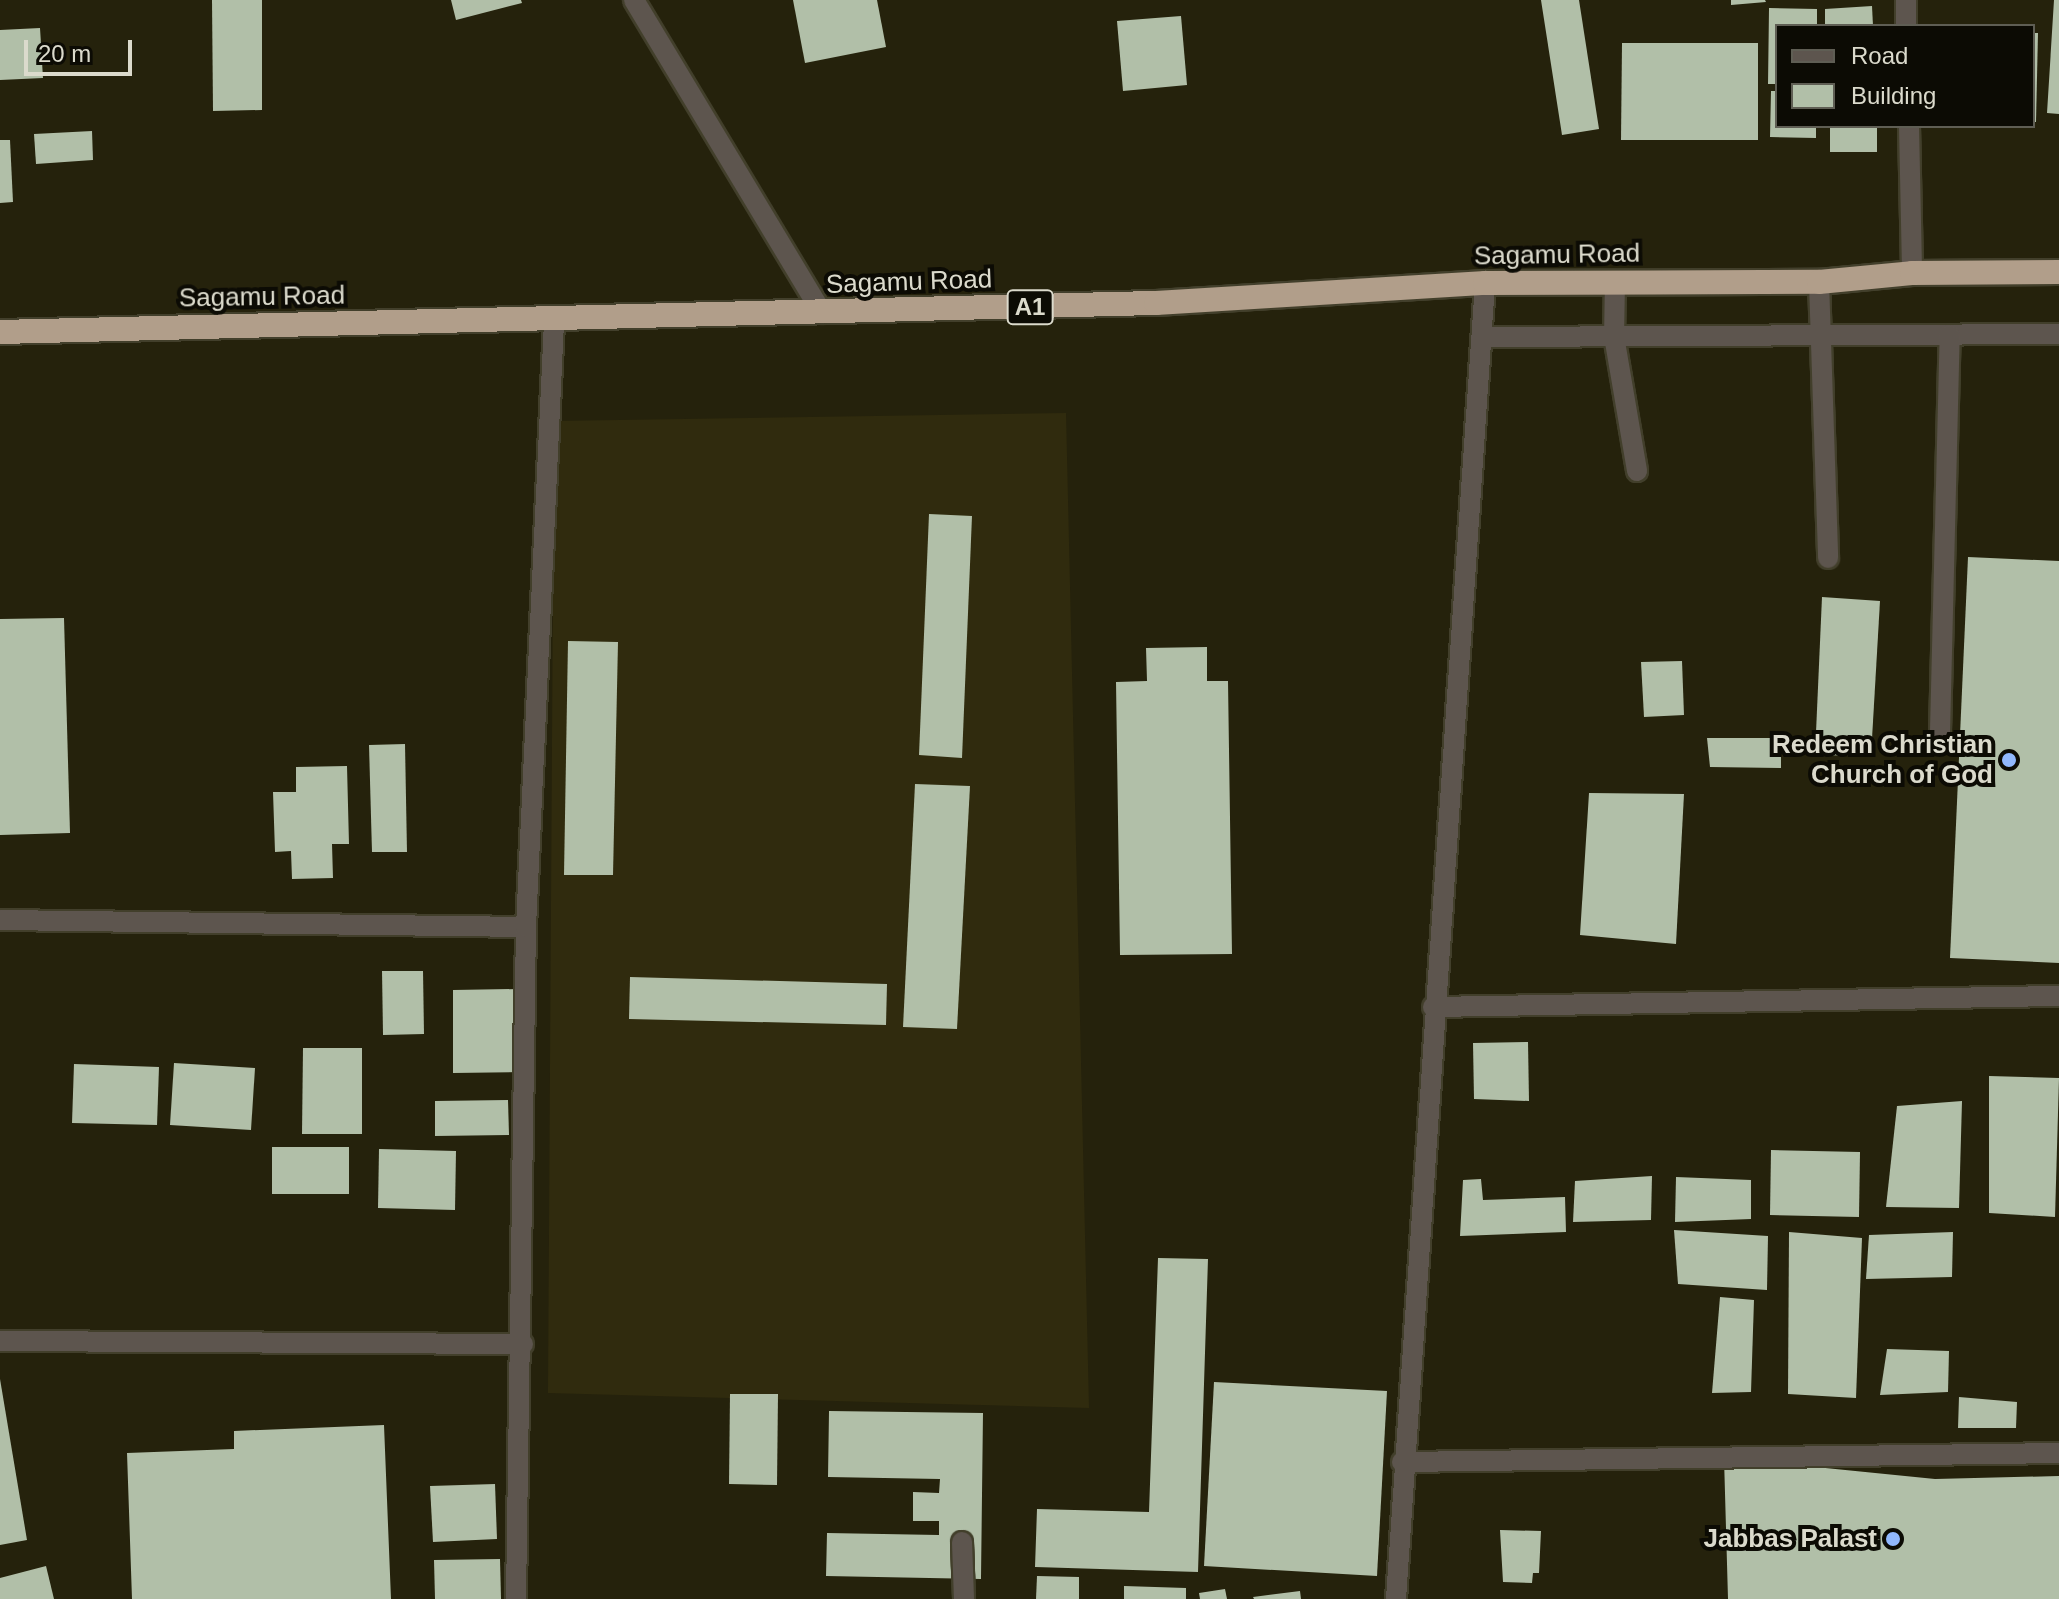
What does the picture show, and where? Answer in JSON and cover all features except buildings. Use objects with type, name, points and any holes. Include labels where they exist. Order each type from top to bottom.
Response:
[{"type":"highway","name":"Sagamu Road","points":[[0,332],[554,321],[1156,303],[1485,283],[1819,282],[1912,273],[2059,272]]},
{"type":"street","points":[[634,0],[822,313]]},
{"type":"street","points":[[1906,0],[1906,24]]},
{"type":"street","points":[[1909,128],[1912,273]]},
{"type":"street","points":[[1615,281],[1614,336],[1637,471]]},
{"type":"street","points":[[1819,282],[1828,558]]},
{"type":"street","points":[[1396,1599],[1402,1462],[1433,1007],[1485,337],[1485,283]]},
{"type":"street","points":[[516,1599],[523,1344],[526,927],[554,321]]},
{"type":"street","points":[[1485,337],[2059,334]]},
{"type":"street","points":[[1940,732],[1950,335]]},
{"type":"street","points":[[0,920],[526,927]]},
{"type":"street","points":[[1433,1007],[2059,996]]},
{"type":"street","points":[[0,1341],[523,1344]]},
{"type":"street","points":[[1402,1462],[2059,1453]]},
{"type":"street","points":[[962,1542],[964,1599]]},
{"type":"shaded area","points":[[1066,413],[1089,1408],[548,1393],[554,421]]},
{"type":"place","name":"Redeem Christian Church of God","points":[[2009,760]]},
{"type":"place","name":"Jabbas Palast","points":[[1893,1539]]}]
